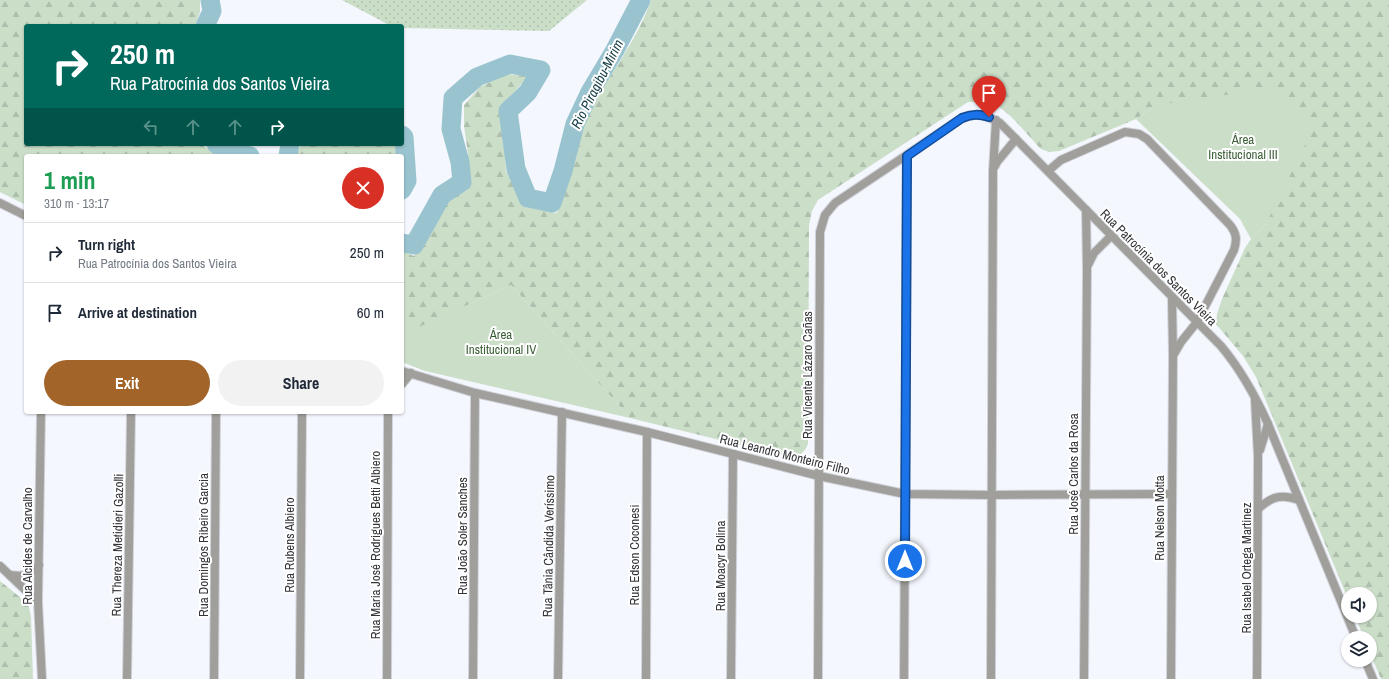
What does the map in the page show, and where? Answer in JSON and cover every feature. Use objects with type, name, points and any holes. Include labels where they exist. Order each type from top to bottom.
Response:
[{"type":"street","name":"Rua Patrocínia dos Santos Vieira","points":[[825,215],[835,203],[962,118],[972,114],[982,115],[996,120],[1233,360],[1255,396],[1268,424],[1353,631]]},
{"type":"street","points":[[991,679],[993,171],[996,120]]},
{"type":"street","name":"Rua Nelson Motta","points":[[1048,171],[1061,160],[1125,132],[1139,134],[1147,139],[1235,232],[1236,240],[1234,250],[1196,322],[1181,342],[1173,357]]},
{"type":"street","points":[[993,171],[997,162],[1016,139]]},
{"type":"street","points":[[904,679],[907,156]]},
{"type":"street","points":[[0,203],[24,215]]},
{"type":"street","name":"Rua José Carlos da Rosa","points":[[1084,679],[1087,270],[1086,210]]},
{"type":"street","name":"Rua Vicente Lázaro Cañas","points":[[818,679],[820,232],[825,215]]},
{"type":"street","name":"Rua José Carlos da Rosa","points":[[1087,270],[1094,253],[1112,236]]},
{"type":"street","name":"Rua Nelson Motta","points":[[1171,679],[1172,297]]},
{"type":"street","name":"Rua Leandro Monteiro Filho","points":[[404,372],[475,393],[647,432],[819,476],[905,494],[1171,494]]},
{"type":"street","points":[[404,381],[410,373]]},
{"type":"street","name":"Rua João Soler Sanches","points":[[473,679],[475,393]]},
{"type":"street","name":"Rua Isabel Ortega Martinez","points":[[1255,396],[1258,456],[1257,679]]},
{"type":"street","name":"Rua Tânia Cândida Veríssimo","points":[[558,679],[562,412]]},
{"type":"street","name":"Rua Alcides de Carvalho","points":[[41,414],[38,602],[42,679]]},
{"type":"street","name":"Rua Thereza Metidieri Gazolli","points":[[127,679],[131,414]]},
{"type":"street","name":"Rua Domingos Ribeiro Garcia","points":[[214,679],[216,414]]},
{"type":"street","name":"Rua Rubens Albiero","points":[[300,679],[302,414]]},
{"type":"street","name":"Rua Maria José Rodrigues Betti Albiero","points":[[387,679],[388,414]]},
{"type":"street","name":"Rua Isabel Ortega Martinez","points":[[1258,456],[1268,424]]},
{"type":"street","name":"Rua Edson Coconesi","points":[[646,679],[647,432]]},
{"type":"street","name":"Rua Moacyr Bolina","points":[[732,679],[733,454]]},
{"type":"street","points":[[1258,509],[1269,500],[1278,497],[1288,497],[1299,500]]},
{"type":"street","points":[[9,574],[20,576],[28,575],[39,565]]},
{"type":"street","points":[[0,566],[38,602]]},
{"type":"street","points":[[1368,667],[1373,679]]},
{"type":"green space","points":[[0,0],[200,0],[200,12],[196,24],[24,24],[24,146],[203,146],[216,154],[24,154],[24,204],[0,192]]},
{"type":"green space","points":[[342,0],[587,0],[549,31],[404,28],[404,24],[387,24]]},
{"type":"green space","points":[[651,0],[1389,0],[1389,679],[1381,679],[1376,667],[1377,631],[1361,631],[1358,623],[1377,623],[1377,587],[1343,587],[1256,377],[1243,356],[1216,324],[1217,314],[1222,299],[1245,248],[1251,239],[1266,224],[1158,105],[1136,119],[1059,151],[1049,152],[1041,149],[1006,112],[999,107],[987,102],[968,102],[818,200],[812,211],[809,225],[808,444],[806,449],[799,456],[794,458],[630,418],[511,285],[407,333],[404,337],[404,252],[414,256],[448,200],[468,190],[468,154],[464,126],[464,105],[480,87],[506,74],[529,76],[502,105],[506,171],[526,207],[557,213],[576,158],[580,134],[583,126],[645,17]]},
{"type":"green space","name":"Área Institucional III","points":[[1279,87],[1316,123],[1266,224],[1251,239],[1240,219],[1136,119],[1158,105]]},
{"type":"green space","points":[[300,146],[395,146],[397,154],[297,154]]},
{"type":"green space","name":"Área Institucional IV","points":[[511,285],[630,418],[425,371],[404,363],[404,336],[406,333]]},
{"type":"green space","points":[[0,581],[21,598],[29,607],[31,617],[33,679],[0,679]]},
{"type":"waterway","name":"Rio Piragibu-Mirim","points":[[206,24],[212,11],[210,0]]},
{"type":"waterway","name":"Rio Piragibu-Mirim","points":[[404,243],[414,245],[442,195],[462,182],[460,162],[451,129],[453,98],[477,77],[510,64],[541,70],[528,92],[508,111],[516,169],[528,198],[552,203],[563,171],[575,124],[590,92],[615,50],[641,0]]},
{"type":"waterway","name":"Rio Piragibu-Mirim","points":[[404,137],[407,181],[404,186]]},
{"type":"waterway","name":"Rio Piragibu-Mirim","points":[[219,146],[223,149],[242,154]]},
{"type":"waterway","name":"Rio Piragibu-Mirim","points":[[288,154],[290,146]]},
{"type":"route","points":[[905,561],[907,156],[962,118],[972,114],[989,117]]}]
